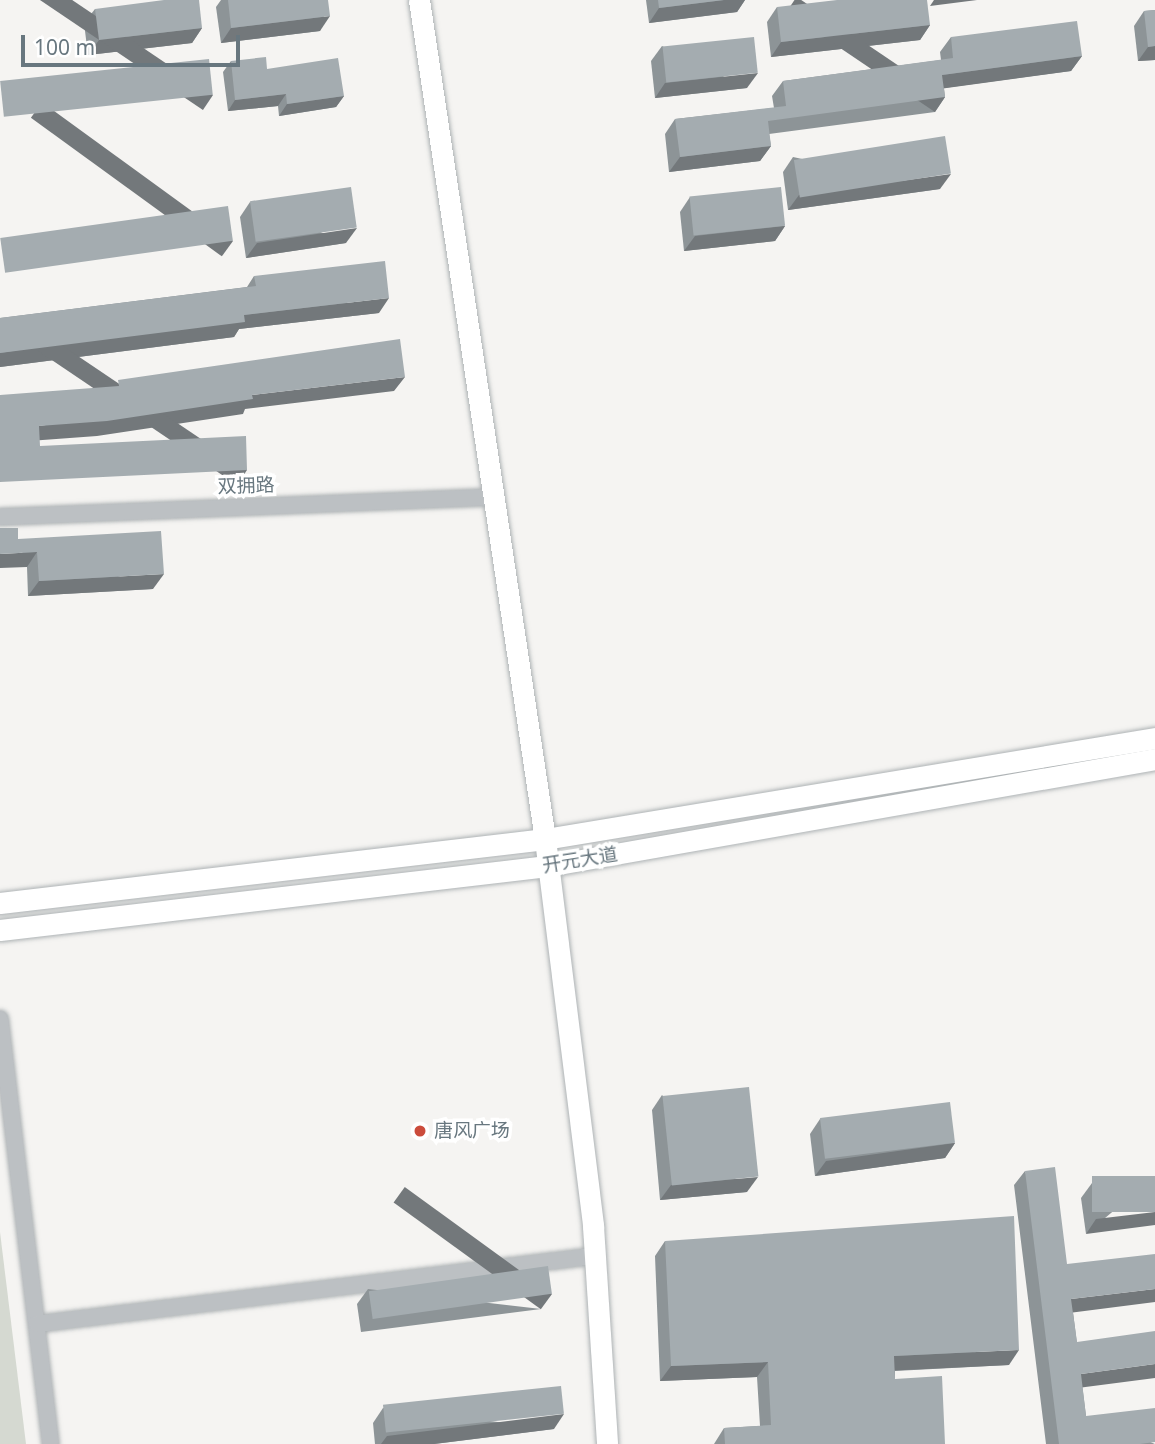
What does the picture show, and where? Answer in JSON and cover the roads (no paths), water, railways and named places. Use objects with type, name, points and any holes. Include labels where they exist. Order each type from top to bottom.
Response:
[{"type":"main road","points":[[419,0],[545,839],[594,1256],[607,1444]]},
{"type":"main road","name":"开元大道","points":[[0,903],[545,839],[1155,738]]},
{"type":"main road","name":"开元大道","points":[[0,930],[547,866],[1155,759]]},
{"type":"street","name":"双拥路","points":[[0,517],[494,497]]},
{"type":"street","points":[[0,1019],[51,1444]]},
{"type":"street","points":[[37,1324],[594,1256]]},
{"type":"place","name":"唐风广场","points":[[420,1131]]}]
